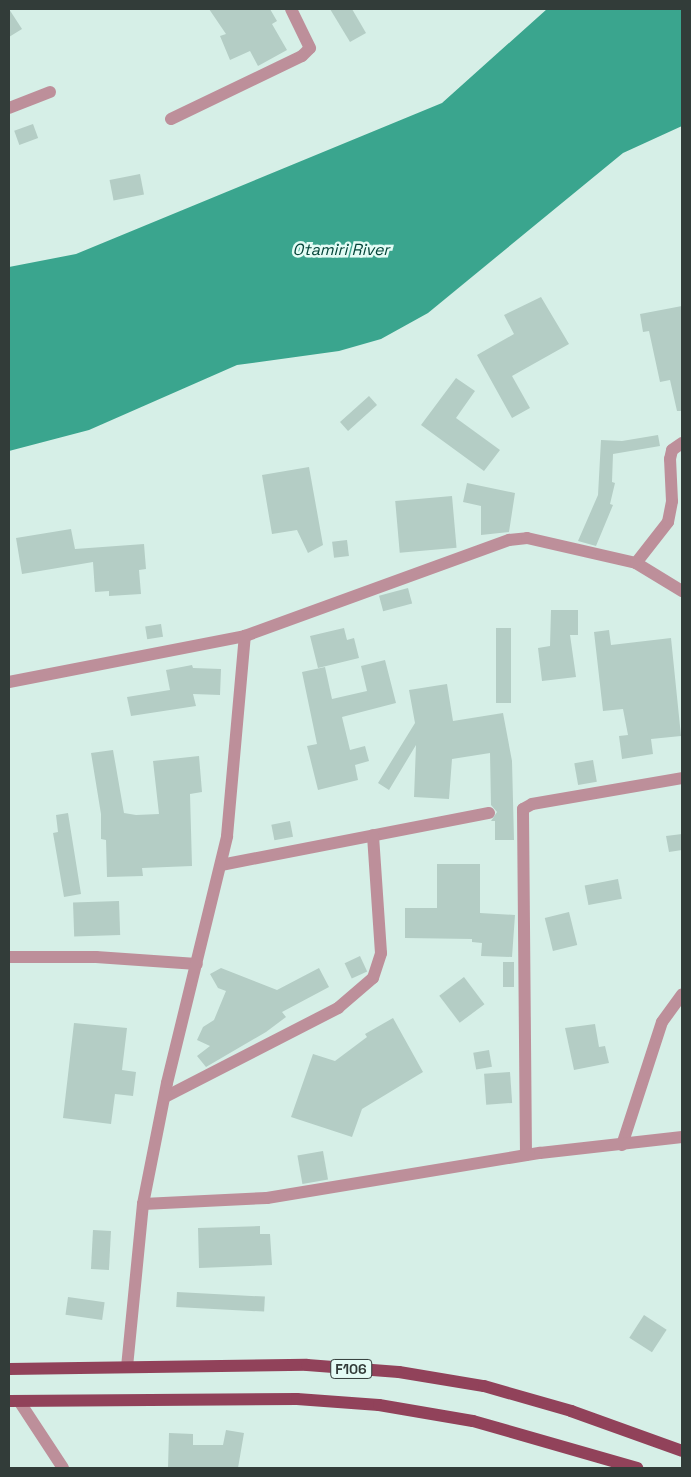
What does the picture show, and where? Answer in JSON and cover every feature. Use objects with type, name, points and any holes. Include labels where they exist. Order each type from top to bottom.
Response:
[{"type":"main road","name":"F106","points":[[9,1369],[307,1365],[398,1372],[484,1386],[571,1411],[682,1451]]},
{"type":"main road","name":"F106","points":[[14,1401],[297,1399],[379,1406],[474,1421],[637,1468]]},
{"type":"street","points":[[171,119],[302,56],[310,48],[291,9]]},
{"type":"street","points":[[9,108],[50,92]]},
{"type":"street","points":[[636,563],[668,522],[672,501],[670,459],[672,450],[682,443]]},
{"type":"street","points":[[9,682],[246,636],[509,540],[527,538],[636,563],[682,591]]},
{"type":"street","points":[[127,1367],[143,1204],[164,1097],[227,836],[246,636]]},
{"type":"street","points":[[526,1155],[524,809],[532,804],[682,778]]},
{"type":"street","points":[[221,865],[490,812]]},
{"type":"street","points":[[164,1097],[338,1008],[373,978],[381,953],[373,835]]},
{"type":"street","points":[[9,957],[96,957],[197,964]]},
{"type":"street","points":[[622,1145],[662,1022],[682,994]]},
{"type":"street","points":[[143,1204],[260,1199],[526,1155],[682,1137]]},
{"type":"street","points":[[14,1401],[63,1468]]},
{"type":"water","name":"Otamiri River","points":[[547,9],[682,9],[682,126],[623,153],[428,313],[381,339],[339,351],[237,365],[89,430],[9,451],[9,267],[76,254],[442,103]]},
{"type":"building","points":[[9,9],[22,29],[9,37]]},
{"type":"building","points":[[209,9],[270,9],[277,21],[272,24],[287,50],[258,66],[250,51],[230,60],[220,36],[226,34]]},
{"type":"building","points":[[330,9],[352,9],[366,33],[350,42]]},
{"type":"building","points":[[33,124],[38,138],[19,145],[14,131]]},
{"type":"building","points":[[140,174],[144,195],[114,201],[110,180]]},
{"type":"building","points":[[541,297],[569,344],[512,376],[530,408],[512,418],[477,355],[514,334],[504,315]]},
{"type":"building","points":[[682,306],[682,411],[677,411],[670,380],[660,382],[649,331],[643,332],[640,314]]},
{"type":"building","points":[[456,378],[475,391],[456,418],[500,450],[484,471],[421,425]]},
{"type":"building","points":[[369,396],[377,405],[348,431],[340,422]]},
{"type":"building","points":[[658,435],[660,446],[613,454],[612,482],[615,483],[610,504],[613,505],[596,546],[578,541],[598,495],[601,440],[622,441]]},
{"type":"building","points":[[309,467],[323,545],[308,553],[297,530],[272,534],[262,475]]},
{"type":"building","points":[[467,483],[515,493],[509,532],[481,535],[481,506],[463,502]]},
{"type":"building","points":[[452,496],[457,548],[400,553],[395,501]]},
{"type":"building","points":[[71,529],[75,549],[144,544],[146,569],[139,570],[141,594],[109,596],[109,591],[95,592],[93,562],[22,574],[16,538]]},
{"type":"building","points":[[347,540],[349,556],[334,558],[332,542]]},
{"type":"building","points":[[408,588],[412,603],[383,611],[379,596]]},
{"type":"building","points":[[551,610],[578,610],[578,635],[570,635],[576,677],[542,681],[538,648],[550,646]]},
{"type":"building","points":[[161,624],[163,637],[147,639],[145,627]]},
{"type":"building","points":[[344,628],[347,640],[354,638],[359,658],[318,668],[310,636]]},
{"type":"building","points":[[496,628],[511,628],[511,703],[496,703]]},
{"type":"building","points":[[609,630],[611,645],[671,638],[681,736],[651,739],[653,754],[622,759],[619,736],[628,735],[623,709],[603,711],[594,632]]},
{"type":"building","points":[[385,660],[396,703],[342,717],[350,750],[365,746],[369,761],[355,765],[358,780],[318,790],[307,746],[317,744],[302,672],[325,667],[332,699],[367,691],[361,666]]},
{"type":"building","points":[[192,665],[193,668],[221,669],[220,695],[193,694],[196,706],[131,716],[127,697],[170,690],[166,670]]},
{"type":"building","points":[[447,684],[453,721],[503,713],[512,761],[514,840],[495,840],[495,821],[491,821],[497,812],[491,805],[490,753],[452,759],[449,799],[414,797],[416,745],[389,790],[378,783],[415,723],[409,690]]},
{"type":"building","points":[[113,750],[124,813],[136,815],[159,814],[153,761],[199,756],[202,792],[190,794],[192,866],[142,868],[143,876],[107,877],[106,840],[101,839],[101,814],[91,753]]},
{"type":"building","points":[[593,760],[597,782],[578,785],[574,763]]},
{"type":"building","points":[[68,813],[81,894],[64,897],[53,833],[58,832],[56,815]]},
{"type":"building","points":[[290,821],[293,837],[274,840],[271,825]]},
{"type":"building","points":[[682,834],[682,850],[669,852],[666,836]]},
{"type":"building","points":[[437,864],[480,864],[480,913],[515,915],[512,957],[481,956],[482,943],[472,942],[472,939],[405,938],[405,908],[437,908]]},
{"type":"building","points":[[618,879],[622,899],[588,905],[585,885]]},
{"type":"building","points":[[119,901],[120,935],[74,937],[73,903]]},
{"type":"building","points":[[569,912],[577,945],[553,951],[545,918]]},
{"type":"building","points":[[360,956],[367,971],[352,979],[345,963]]},
{"type":"building","points":[[503,962],[514,962],[514,987],[503,987]]},
{"type":"building","points":[[221,968],[277,990],[319,968],[329,987],[282,1012],[286,1017],[266,1032],[206,1067],[197,1056],[210,1046],[197,1040],[203,1027],[214,1020],[226,991],[218,988],[210,974]]},
{"type":"building","points":[[464,977],[484,1004],[460,1023],[439,996]]},
{"type":"building","points":[[393,1018],[423,1072],[362,1109],[352,1137],[291,1117],[313,1054],[335,1061],[367,1037],[365,1034]]},
{"type":"building","points":[[74,1023],[127,1028],[122,1070],[136,1072],[133,1096],[115,1094],[111,1124],[63,1118]]},
{"type":"building","points":[[595,1024],[599,1047],[605,1046],[609,1063],[574,1070],[565,1028]]},
{"type":"building","points":[[489,1050],[492,1067],[476,1070],[473,1053]]},
{"type":"building","points":[[510,1072],[512,1103],[486,1105],[484,1074]]},
{"type":"building","points":[[323,1151],[328,1180],[302,1184],[297,1156]]},
{"type":"building","points":[[260,1226],[260,1234],[270,1234],[272,1265],[199,1268],[198,1228]]},
{"type":"building","points":[[93,1230],[111,1231],[109,1270],[91,1269]]},
{"type":"building","points":[[177,1292],[265,1297],[264,1312],[176,1307]]},
{"type":"building","points":[[68,1297],[105,1302],[102,1320],[65,1315]]},
{"type":"building","points":[[644,1315],[667,1330],[652,1352],[629,1338]]},
{"type":"building","points":[[226,1430],[244,1433],[238,1468],[168,1468],[169,1433],[193,1434],[193,1445],[223,1445]]}]
